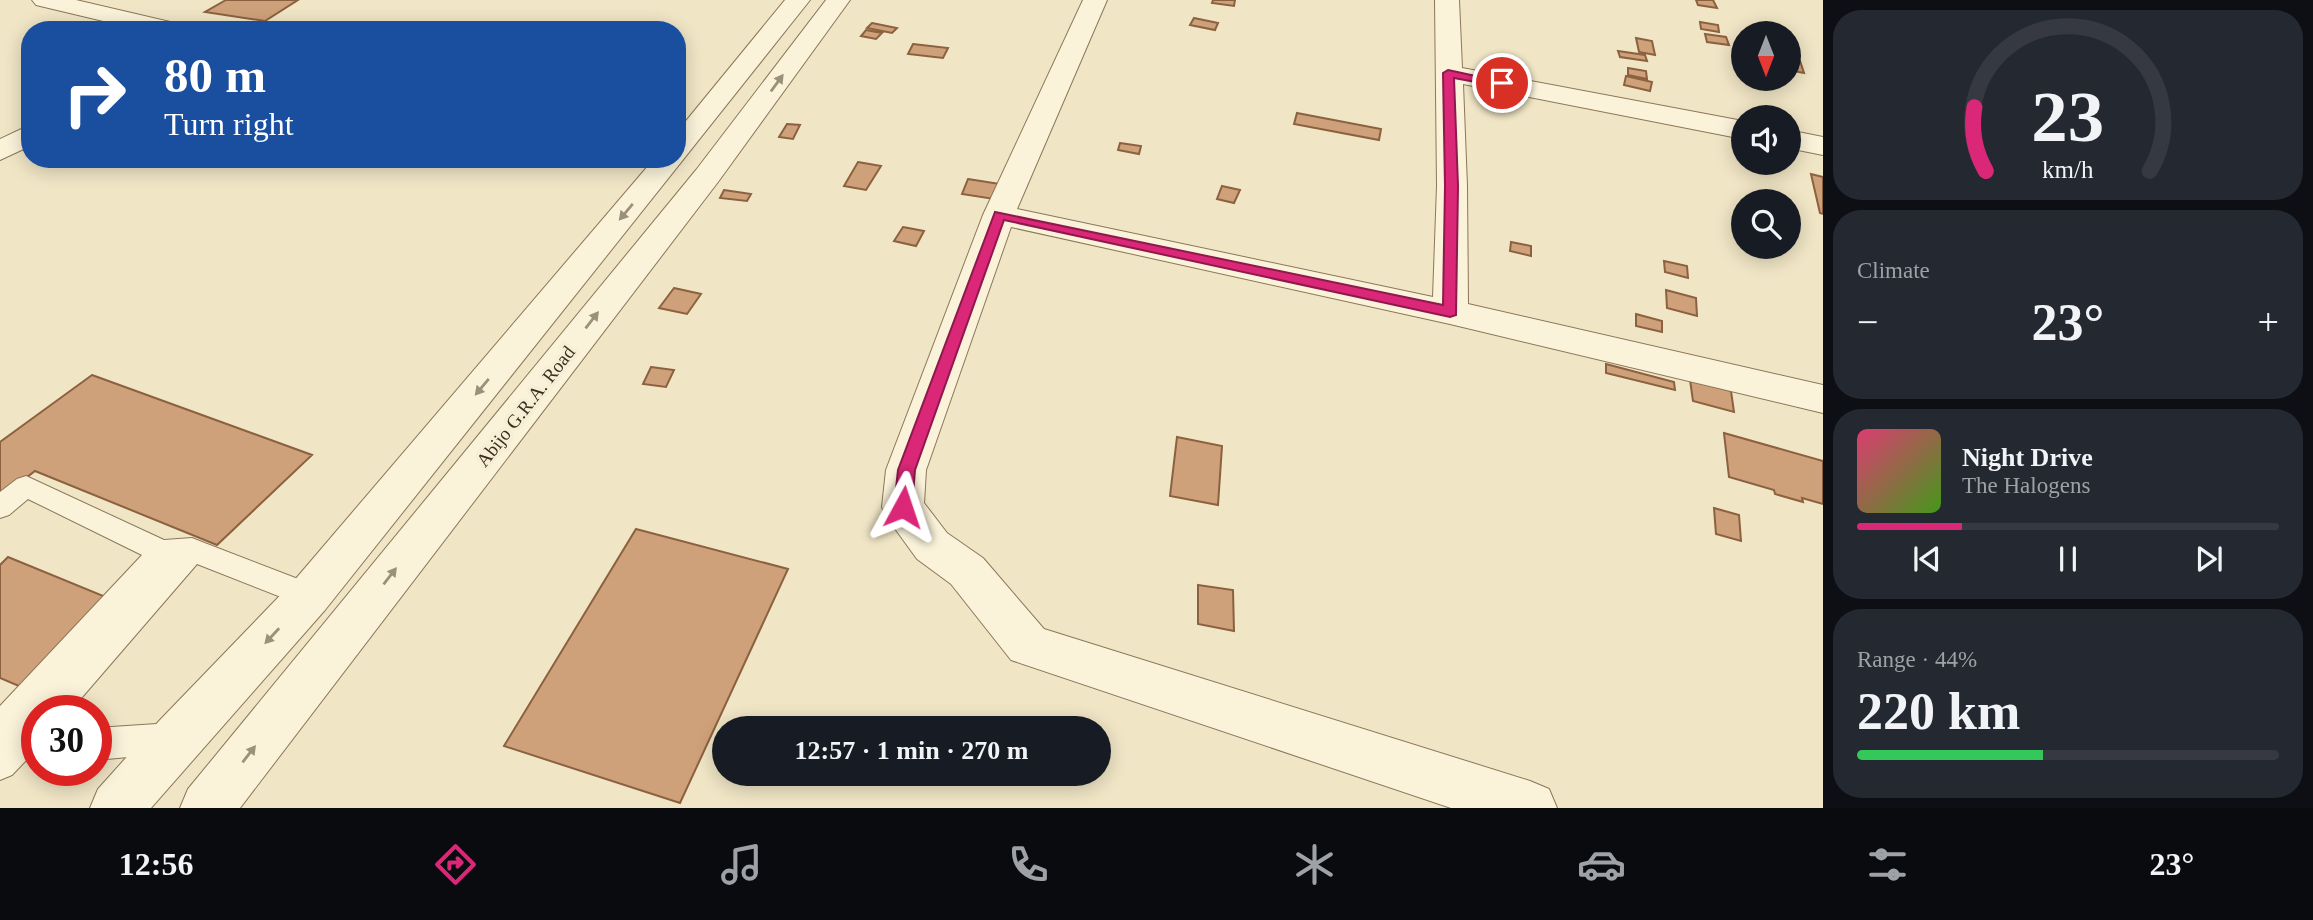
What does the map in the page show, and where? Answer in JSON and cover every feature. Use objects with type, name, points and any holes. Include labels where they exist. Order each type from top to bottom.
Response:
[{"type":"street","points":[[44,0],[78,3],[142,21]]},
{"type":"street","points":[[690,122],[798,0]]},
{"type":"street","name":"Abijo G.R.A. Road","points":[[207,808],[707,176],[838,0]]},
{"type":"street","points":[[1095,0],[999,215],[906,470],[903,507],[932,546],[967,571],[1028,645],[1530,808]]},
{"type":"street","points":[[1447,0],[1452,186],[1450,312]]},
{"type":"street","points":[[1448,73],[1731,128]]},
{"type":"street","points":[[690,122],[745,127]]},
{"type":"street","points":[[0,151],[21,139]]},
{"type":"street","points":[[1801,142],[1823,146]]},
{"type":"street","points":[[686,167],[707,176]]},
{"type":"street","points":[[117,808],[177,738],[309,596],[659,168]]},
{"type":"street","points":[[999,215],[1450,312],[1823,399]]},
{"type":"lane","points":[[0,507],[26,486],[162,552],[192,550],[309,596]]},
{"type":"lane","points":[[64,695],[192,550]]},
{"type":"lane","points":[[15,744],[162,552]]},
{"type":"lane","points":[[112,743],[177,738]]},
{"type":"building","points":[[226,0],[298,0],[265,21],[205,12]]},
{"type":"building","points":[[1213,0],[1235,0],[1234,6],[1212,3]]},
{"type":"building","points":[[1696,0],[1713,0],[1717,8],[1698,5]]},
{"type":"building","points":[[1194,18],[1218,23],[1215,30],[1190,25]]},
{"type":"building","points":[[1700,22],[1718,25],[1719,32],[1701,29]]},
{"type":"building","points":[[872,23],[897,28],[892,33],[867,28]]},
{"type":"building","points":[[866,30],[882,33],[876,39],[861,36]]},
{"type":"building","points":[[1705,34],[1726,37],[1729,45],[1707,42]]},
{"type":"building","points":[[1636,38],[1652,41],[1655,55],[1639,52]]},
{"type":"building","points":[[913,44],[948,48],[943,58],[908,54]]},
{"type":"building","points":[[1618,51],[1645,55],[1647,61],[1620,57]]},
{"type":"building","points":[[1628,68],[1646,71],[1647,79],[1628,75]]},
{"type":"building","points":[[1626,76],[1652,82],[1650,91],[1624,85]]},
{"type":"building","points":[[1297,113],[1381,129],[1379,140],[1294,124]]},
{"type":"building","points":[[787,124],[800,125],[793,139],[779,137]]},
{"type":"building","points":[[1120,143],[1141,146],[1139,154],[1118,150]]},
{"type":"building","points":[[858,162],[881,166],[866,190],[844,186]]},
{"type":"building","points":[[1811,174],[1823,177],[1823,214],[1820,213]]},
{"type":"building","points":[[968,179],[1000,184],[994,199],[962,194]]},
{"type":"building","points":[[1222,186],[1240,190],[1234,203],[1217,199]]},
{"type":"building","points":[[724,190],[751,194],[747,201],[720,198]]},
{"type":"building","points":[[903,227],[924,231],[916,246],[894,241]]},
{"type":"building","points":[[1511,242],[1531,246],[1531,256],[1510,251]]},
{"type":"building","points":[[1664,261],[1687,266],[1688,278],[1665,272]]},
{"type":"building","points":[[674,288],[701,294],[687,314],[659,308]]},
{"type":"building","points":[[1666,290],[1696,298],[1697,316],[1667,308]]},
{"type":"building","points":[[1636,314],[1662,321],[1662,332],[1636,326]]},
{"type":"building","points":[[1606,364],[1674,382],[1675,390],[1606,373]]},
{"type":"building","points":[[651,367],[674,370],[666,387],[643,384]]},
{"type":"building","points":[[92,375],[312,455],[217,545],[35,471],[0,498],[0,442]]},
{"type":"building","points":[[1690,380],[1731,391],[1734,412],[1693,401]]},
{"type":"building","points":[[1724,433],[1823,461],[1823,504],[1802,498],[1803,502],[1775,494],[1774,490],[1729,477]]},
{"type":"building","points":[[1177,437],[1222,446],[1218,505],[1170,496]]},
{"type":"building","points":[[1714,508],[1739,515],[1741,541],[1716,534]]},
{"type":"building","points":[[636,529],[788,569],[720,716],[712,716],[712,734],[680,803],[504,746]]},
{"type":"building","points":[[8,557],[118,602],[26,689],[0,678],[0,565]]},
{"type":"building","points":[[1198,585],[1233,590],[1234,631],[1198,624]]},
{"type":"route","points":[[903,507],[906,470],[999,215],[1450,312],[1452,186],[1448,73],[1502,83]]}]
